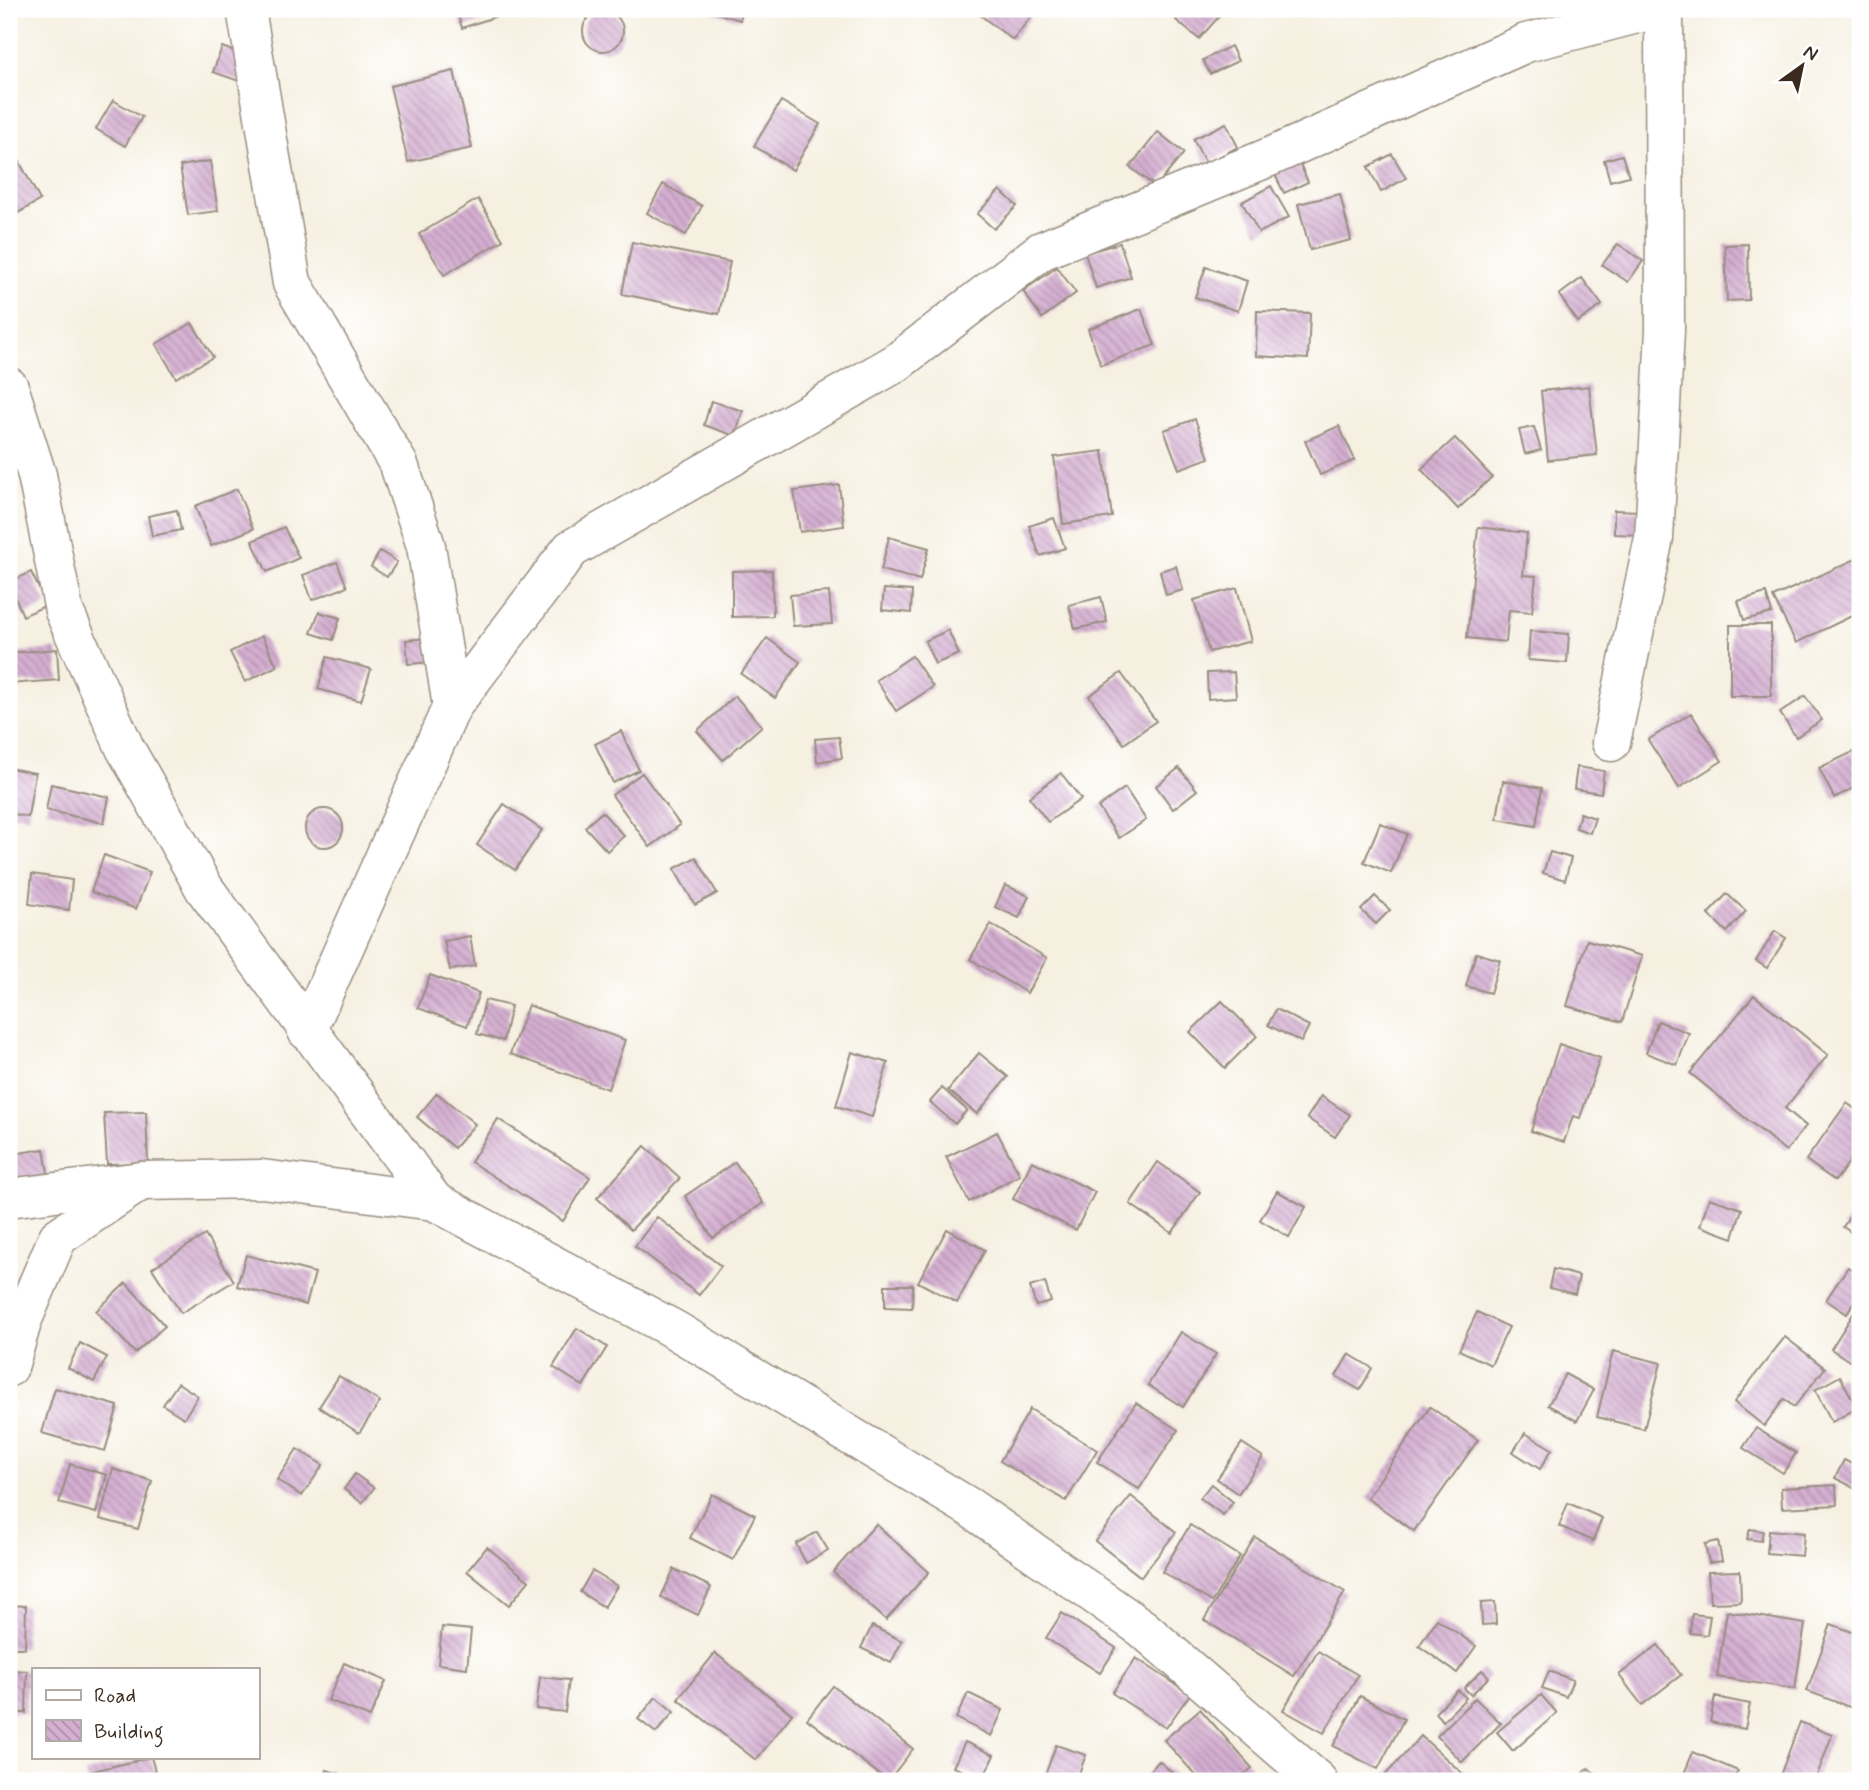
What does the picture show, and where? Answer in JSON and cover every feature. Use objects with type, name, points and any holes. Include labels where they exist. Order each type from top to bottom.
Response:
[{"type":"street","points":[[246,9],[292,283],[400,465],[426,546],[452,706]]},
{"type":"street","points":[[307,1031],[452,706],[571,549],[897,363],[1041,251],[1272,156],[1526,43],[1656,9]]},
{"type":"street","points":[[1611,742],[1654,538],[1665,330],[1664,9]]},
{"type":"street","points":[[9,387],[37,475],[64,611],[125,748],[204,888],[434,1201]]},
{"type":"street","points":[[9,1198],[141,1181],[262,1179],[434,1201],[675,1330],[969,1507],[1142,1628],[1318,1781]]},
{"type":"street","points":[[9,1367],[23,1320],[58,1237],[141,1181]]},
{"type":"building","points":[[456,9],[495,9],[497,16],[462,28]]},
{"type":"building","points":[[703,9],[743,9],[740,20]]},
{"type":"building","points":[[979,9],[1037,9],[1013,40],[976,12]]},
{"type":"building","points":[[1185,9],[1219,9],[1223,12],[1199,39],[1176,20]]},
{"type":"building","points":[[603,11],[617,17],[623,31],[617,45],[603,51],[589,45],[583,31],[589,17]]},
{"type":"building","points":[[1231,46],[1238,61],[1210,74],[1203,60]]},
{"type":"building","points":[[222,47],[247,56],[239,81],[213,72]]},
{"type":"building","points":[[454,71],[472,148],[408,162],[390,86]]},
{"type":"building","points":[[113,100],[142,117],[125,146],[96,129]]},
{"type":"building","points":[[781,101],[820,124],[793,170],[754,146]]},
{"type":"building","points":[[1226,123],[1238,147],[1206,164],[1193,139]]},
{"type":"building","points":[[1158,132],[1184,153],[1156,187],[1130,167]]},
{"type":"building","points":[[1392,154],[1406,178],[1381,192],[1368,167]]},
{"type":"building","points":[[1622,155],[1629,176],[1610,181],[1604,160]]},
{"type":"building","points":[[19,161],[40,200],[16,214],[9,201],[9,167]]},
{"type":"building","points":[[210,161],[218,211],[188,215],[180,166]]},
{"type":"building","points":[[1300,164],[1308,182],[1284,193],[1275,175]]},
{"type":"building","points":[[663,184],[702,206],[686,235],[647,213]]},
{"type":"building","points":[[1271,186],[1289,217],[1259,233],[1242,202]]},
{"type":"building","points":[[1000,190],[1017,206],[994,229],[977,214]]},
{"type":"building","points":[[1340,194],[1351,240],[1310,250],[1298,204]]},
{"type":"building","points":[[478,199],[503,240],[444,275],[419,234]]},
{"type":"building","points":[[632,242],[730,262],[719,314],[622,294]]},
{"type":"building","points":[[1120,243],[1131,277],[1096,288],[1085,253]]},
{"type":"building","points":[[1618,244],[1643,261],[1628,282],[1602,265]]},
{"type":"building","points":[[1748,244],[1749,300],[1727,301],[1725,245]]},
{"type":"building","points":[[1057,267],[1076,293],[1042,318],[1023,291]]},
{"type":"building","points":[[1206,267],[1247,281],[1238,311],[1195,297]]},
{"type":"building","points":[[1582,278],[1602,305],[1578,322],[1559,295]]},
{"type":"building","points":[[1141,309],[1155,345],[1101,365],[1088,329]]},
{"type":"building","points":[[1257,311],[1310,313],[1308,359],[1256,356]]},
{"type":"building","points":[[192,323],[213,357],[176,378],[156,344]]},
{"type":"building","points":[[1589,386],[1597,455],[1548,460],[1541,391]]},
{"type":"building","points":[[711,401],[743,411],[735,436],[704,425]]},
{"type":"building","points":[[1195,419],[1209,458],[1179,469],[1164,430]]},
{"type":"building","points":[[1339,426],[1355,460],[1320,475],[1305,441]]},
{"type":"building","points":[[1534,427],[1541,450],[1525,454],[1519,430]]},
{"type":"building","points":[[1455,438],[1492,477],[1458,509],[1421,469]]},
{"type":"building","points":[[1103,451],[1112,517],[1063,524],[1054,457]]},
{"type":"building","points":[[839,485],[844,526],[800,532],[794,491]]},
{"type":"building","points":[[237,489],[253,529],[211,546],[195,506]]},
{"type":"building","points":[[177,510],[181,530],[152,536],[148,516]]},
{"type":"building","points":[[1614,510],[1639,511],[1638,535],[1614,534]]},
{"type":"building","points":[[1054,518],[1065,548],[1040,556],[1029,526]]},
{"type":"building","points":[[284,527],[299,558],[267,572],[252,541]]},
{"type":"building","points":[[1478,527],[1527,533],[1523,575],[1536,576],[1532,612],[1509,610],[1506,642],[1467,638]]},
{"type":"building","points":[[889,537],[929,548],[920,580],[881,570]]},
{"type":"building","points":[[380,551],[397,562],[387,577],[371,567]]},
{"type":"building","points":[[1860,557],[1860,612],[1796,643],[1773,597]]},
{"type":"building","points":[[337,562],[347,587],[312,600],[303,575]]},
{"type":"building","points":[[1176,566],[1183,590],[1166,595],[1160,571]]},
{"type":"building","points":[[772,570],[773,616],[732,617],[732,571]]},
{"type":"building","points":[[31,572],[47,605],[23,616],[9,582]]},
{"type":"building","points":[[1237,588],[1251,641],[1209,652],[1194,600]]},
{"type":"building","points":[[884,589],[912,591],[911,613],[882,610]]},
{"type":"building","points":[[829,592],[832,624],[793,626],[790,595]]},
{"type":"building","points":[[1766,593],[1772,613],[1744,620],[1738,601]]},
{"type":"building","points":[[1101,597],[1107,622],[1075,629],[1069,605]]},
{"type":"building","points":[[319,612],[340,618],[333,640],[311,633]]},
{"type":"building","points":[[1730,625],[1771,625],[1771,696],[1730,696]]},
{"type":"building","points":[[948,630],[959,654],[935,664],[925,641]]},
{"type":"building","points":[[1530,631],[1569,634],[1567,663],[1528,660]]},
{"type":"building","points":[[262,636],[277,666],[245,682],[230,652]]},
{"type":"building","points":[[430,638],[432,662],[408,664],[406,640]]},
{"type":"building","points":[[767,638],[800,662],[775,698],[741,674]]},
{"type":"building","points":[[57,649],[59,680],[9,684],[9,653]]},
{"type":"building","points":[[912,656],[933,687],[896,711],[876,680]]},
{"type":"building","points":[[327,657],[371,669],[361,701],[318,689]]},
{"type":"building","points":[[1234,672],[1236,697],[1208,699],[1207,673]]},
{"type":"building","points":[[1121,673],[1156,721],[1124,744],[1089,696]]},
{"type":"building","points":[[735,696],[762,726],[723,760],[697,731]]},
{"type":"building","points":[[1805,696],[1822,720],[1796,737],[1780,713]]},
{"type":"building","points":[[1691,713],[1722,761],[1679,788],[1648,740]]},
{"type":"building","points":[[621,731],[639,770],[613,783],[595,744]]},
{"type":"building","points":[[839,737],[842,758],[817,762],[815,739]]},
{"type":"building","points":[[1853,752],[1860,767],[1860,785],[1834,798],[1819,768]]},
{"type":"building","points":[[1577,767],[1604,771],[1601,793],[1574,789]]},
{"type":"building","points":[[9,768],[35,773],[28,817],[9,813]]},
{"type":"building","points":[[1179,768],[1197,790],[1173,809],[1156,786]]},
{"type":"building","points":[[642,773],[680,825],[650,847],[612,795]]},
{"type":"building","points":[[1061,773],[1081,799],[1048,822],[1029,797]]},
{"type":"building","points":[[1503,781],[1542,788],[1536,826],[1497,819]]},
{"type":"building","points":[[51,784],[109,797],[104,823],[46,810]]},
{"type":"building","points":[[1125,788],[1146,820],[1119,838],[1098,807]]},
{"type":"building","points":[[504,804],[542,830],[515,870],[477,845]]},
{"type":"building","points":[[324,809],[337,815],[343,828],[337,841],[324,847],[311,841],[305,828],[311,815]]},
{"type":"building","points":[[602,812],[624,836],[607,851],[585,827]]},
{"type":"building","points":[[1580,813],[1595,818],[1590,833],[1576,828]]},
{"type":"building","points":[[1380,823],[1407,834],[1391,873],[1364,862]]},
{"type":"building","points":[[1550,852],[1571,858],[1565,880],[1543,873]]},
{"type":"building","points":[[104,855],[150,872],[136,909],[91,892]]},
{"type":"building","points":[[696,857],[717,893],[695,905],[674,869]]},
{"type":"building","points":[[32,874],[72,880],[69,910],[29,904]]},
{"type":"building","points":[[1005,885],[1029,896],[1019,918],[995,907]]},
{"type":"building","points":[[1727,894],[1746,911],[1727,932],[1708,914]]},
{"type":"building","points":[[1375,896],[1390,910],[1376,924],[1361,910]]},
{"type":"building","points":[[991,924],[1047,958],[1027,993],[970,959]]},
{"type":"building","points":[[1775,931],[1786,938],[1767,968],[1756,961]]},
{"type":"building","points":[[470,936],[475,966],[450,970],[444,941]]},
{"type":"building","points":[[1587,940],[1642,956],[1622,1022],[1567,1006]]},
{"type":"building","points":[[1476,953],[1500,960],[1490,993],[1466,986]]},
{"type":"building","points":[[430,975],[479,993],[467,1026],[418,1008]]},
{"type":"building","points":[[1754,995],[1828,1055],[1785,1108],[1806,1126],[1786,1151],[1690,1073]]},
{"type":"building","points":[[485,1000],[511,1006],[503,1041],[477,1034]]},
{"type":"building","points":[[1222,1001],[1257,1036],[1225,1068],[1190,1032]]},
{"type":"building","points":[[528,1005],[625,1040],[608,1089],[510,1054]]},
{"type":"building","points":[[1276,1009],[1309,1026],[1301,1042],[1268,1025]]},
{"type":"building","points":[[1658,1021],[1689,1033],[1677,1065],[1646,1053]]},
{"type":"building","points":[[1559,1044],[1600,1058],[1580,1118],[1573,1116],[1564,1142],[1531,1131]]},
{"type":"building","points":[[852,1052],[888,1063],[872,1117],[836,1106]]},
{"type":"building","points":[[979,1053],[1008,1077],[977,1114],[948,1090]]},
{"type":"building","points":[[942,1088],[967,1110],[955,1124],[930,1102]]},
{"type":"building","points":[[437,1093],[475,1124],[454,1148],[417,1117]]},
{"type":"building","points":[[1321,1096],[1350,1115],[1335,1137],[1307,1118]]},
{"type":"building","points":[[1847,1103],[1860,1113],[1860,1147],[1835,1181],[1806,1160]]},
{"type":"building","points":[[146,1112],[148,1163],[107,1164],[104,1113]]},
{"type":"building","points":[[498,1119],[590,1177],[563,1221],[471,1162]]},
{"type":"building","points":[[997,1132],[1020,1175],[969,1202],[946,1157]]},
{"type":"building","points":[[645,1146],[680,1178],[631,1230],[597,1198]]},
{"type":"building","points":[[44,1149],[50,1185],[19,1190],[13,1154]]},
{"type":"building","points":[[1032,1161],[1095,1192],[1076,1230],[1013,1199]]},
{"type":"building","points":[[735,1162],[763,1203],[713,1238],[685,1196]]},
{"type":"building","points":[[1158,1162],[1200,1192],[1172,1233],[1130,1204]]},
{"type":"building","points":[[1277,1191],[1306,1207],[1289,1237],[1260,1220]]},
{"type":"building","points":[[1709,1198],[1742,1209],[1733,1238],[1700,1226]]},
{"type":"building","points":[[1860,1200],[1860,1238],[1843,1227]]},
{"type":"building","points":[[657,1217],[721,1266],[699,1295],[635,1246]]},
{"type":"building","points":[[947,1229],[985,1250],[957,1303],[918,1282]]},
{"type":"building","points":[[205,1235],[234,1281],[181,1313],[152,1268]]},
{"type":"building","points":[[246,1255],[315,1273],[306,1305],[237,1286]]},
{"type":"building","points":[[1848,1267],[1860,1275],[1860,1293],[1847,1314],[1826,1300]]},
{"type":"building","points":[[1553,1269],[1579,1276],[1575,1294],[1549,1288]]},
{"type":"building","points":[[1045,1282],[1051,1302],[1036,1306],[1030,1287]]},
{"type":"building","points":[[126,1283],[165,1326],[135,1353],[96,1311]]},
{"type":"building","points":[[885,1285],[913,1285],[912,1308],[885,1307]]},
{"type":"building","points":[[1860,1303],[1860,1368],[1831,1349]]},
{"type":"building","points":[[1477,1312],[1509,1327],[1491,1365],[1459,1350]]},
{"type":"building","points":[[577,1328],[607,1347],[583,1386],[553,1367]]},
{"type":"building","points":[[1181,1332],[1216,1354],[1183,1407],[1148,1385]]},
{"type":"building","points":[[1785,1337],[1825,1368],[1794,1407],[1784,1399],[1764,1426],[1734,1402]]},
{"type":"building","points":[[80,1343],[107,1357],[94,1382],[68,1368]]},
{"type":"building","points":[[1613,1351],[1661,1363],[1644,1429],[1597,1417]]},
{"type":"building","points":[[1349,1354],[1372,1368],[1360,1390],[1336,1376]]},
{"type":"building","points":[[1565,1374],[1594,1390],[1577,1421],[1548,1405]]},
{"type":"building","points":[[339,1376],[380,1402],[359,1433],[319,1407]]},
{"type":"building","points":[[1840,1376],[1857,1408],[1832,1422],[1815,1390]]},
{"type":"building","points":[[178,1383],[198,1396],[184,1418],[163,1405]]},
{"type":"building","points":[[55,1388],[118,1406],[105,1451],[42,1433]]},
{"type":"building","points":[[1136,1403],[1178,1430],[1139,1489],[1097,1462]]},
{"type":"building","points":[[1430,1407],[1478,1440],[1414,1531],[1367,1498]]},
{"type":"building","points":[[1030,1409],[1097,1450],[1066,1501],[1000,1461]]},
{"type":"building","points":[[1756,1428],[1796,1453],[1783,1473],[1743,1448]]},
{"type":"building","points":[[1525,1433],[1552,1449],[1540,1469],[1513,1452]]},
{"type":"building","points":[[1242,1443],[1263,1457],[1238,1494],[1217,1479]]},
{"type":"building","points":[[297,1449],[323,1465],[302,1496],[277,1480]]},
{"type":"building","points":[[1844,1460],[1860,1468],[1855,1488],[1835,1478]]},
{"type":"building","points":[[70,1464],[107,1475],[96,1513],[59,1503]]},
{"type":"building","points":[[113,1469],[152,1481],[138,1529],[100,1519]]},
{"type":"building","points":[[355,1474],[374,1488],[362,1503],[344,1489]]},
{"type":"building","points":[[1211,1484],[1233,1502],[1223,1515],[1200,1498]]},
{"type":"building","points":[[1836,1485],[1837,1505],[1782,1508],[1781,1488]]},
{"type":"building","points":[[712,1494],[755,1515],[733,1560],[690,1538]]},
{"type":"building","points":[[1131,1496],[1176,1532],[1141,1577],[1095,1541]]},
{"type":"building","points":[[1568,1503],[1602,1518],[1593,1541],[1559,1526]]},
{"type":"building","points":[[876,1524],[929,1572],[886,1620],[833,1572]]},
{"type":"building","points":[[1190,1525],[1240,1556],[1212,1602],[1162,1572]]},
{"type":"building","points":[[1750,1529],[1763,1531],[1761,1541],[1747,1539]]},
{"type":"building","points":[[1769,1530],[1804,1533],[1802,1556],[1767,1553]]},
{"type":"building","points":[[817,1532],[828,1550],[806,1563],[796,1544]]},
{"type":"building","points":[[1255,1537],[1345,1592],[1294,1676],[1204,1620]]},
{"type":"building","points":[[1718,1541],[1722,1561],[1709,1563],[1705,1544]]},
{"type":"building","points":[[487,1547],[529,1581],[509,1605],[467,1571]]},
{"type":"building","points":[[674,1569],[711,1587],[698,1615],[661,1597]]},
{"type":"building","points":[[592,1571],[617,1586],[604,1607],[580,1592]]},
{"type":"building","points":[[1740,1571],[1741,1602],[1710,1603],[1708,1572]]},
{"type":"building","points":[[1495,1602],[1496,1624],[1482,1625],[1481,1603]]},
{"type":"building","points":[[9,1605],[26,1606],[25,1648],[9,1648]]},
{"type":"building","points":[[1727,1611],[1805,1624],[1795,1689],[1717,1677]]},
{"type":"building","points":[[1062,1613],[1116,1648],[1100,1673],[1046,1638]]},
{"type":"building","points":[[1692,1614],[1710,1616],[1707,1635],[1690,1633]]},
{"type":"building","points":[[1437,1619],[1476,1646],[1457,1673],[1419,1646]]},
{"type":"building","points":[[1831,1624],[1860,1635],[1860,1686],[1852,1708],[1807,1691]]},
{"type":"building","points":[[872,1626],[902,1641],[891,1663],[861,1648]]},
{"type":"building","points":[[442,1627],[471,1630],[467,1668],[438,1664]]},
{"type":"building","points":[[1658,1645],[1681,1675],[1642,1705],[1619,1675]]},
{"type":"building","points":[[1318,1651],[1358,1675],[1324,1733],[1283,1710]]},
{"type":"building","points":[[715,1653],[792,1714],[756,1760],[678,1699]]},
{"type":"building","points":[[1136,1658],[1190,1694],[1166,1728],[1112,1693]]},
{"type":"building","points":[[344,1663],[386,1681],[370,1717],[328,1700]]},
{"type":"building","points":[[9,1670],[27,1671],[26,1713],[9,1713]]},
{"type":"building","points":[[1482,1670],[1489,1677],[1471,1695],[1464,1688]]},
{"type":"building","points":[[1549,1671],[1573,1680],[1566,1697],[1542,1688]]},
{"type":"building","points":[[540,1677],[569,1680],[565,1712],[536,1709]]},
{"type":"building","points":[[833,1686],[913,1749],[888,1781],[807,1719]]},
{"type":"building","points":[[1458,1690],[1466,1698],[1443,1721],[1435,1713]]},
{"type":"building","points":[[968,1693],[1003,1710],[991,1736],[956,1718]]},
{"type":"building","points":[[1541,1695],[1557,1713],[1513,1751],[1497,1732]]},
{"type":"building","points":[[1360,1696],[1404,1719],[1378,1769],[1333,1746]]},
{"type":"building","points":[[656,1697],[674,1712],[656,1733],[638,1719]]},
{"type":"building","points":[[1715,1697],[1750,1704],[1745,1729],[1710,1722]]},
{"type":"building","points":[[1475,1698],[1501,1723],[1462,1762],[1437,1736]]},
{"type":"building","points":[[1200,1709],[1252,1768],[1237,1781],[1201,1781],[1164,1740]]},
{"type":"building","points":[[1800,1722],[1832,1735],[1815,1781],[1778,1781]]},
{"type":"building","points":[[1421,1736],[1471,1781],[1380,1781]]},
{"type":"building","points":[[965,1742],[994,1755],[983,1779],[953,1767]]},
{"type":"building","points":[[1056,1745],[1086,1755],[1076,1781],[1043,1781]]},
{"type":"building","points":[[1693,1752],[1738,1771],[1733,1781],[1681,1781]]},
{"type":"building","points":[[151,1758],[158,1781],[87,1781],[85,1773]]},
{"type":"building","points":[[1159,1761],[1182,1781],[1141,1781]]},
{"type":"building","points":[[1588,1768],[1604,1781],[1576,1781]]},
{"type":"building","points":[[327,1770],[362,1781],[324,1781]]}]
